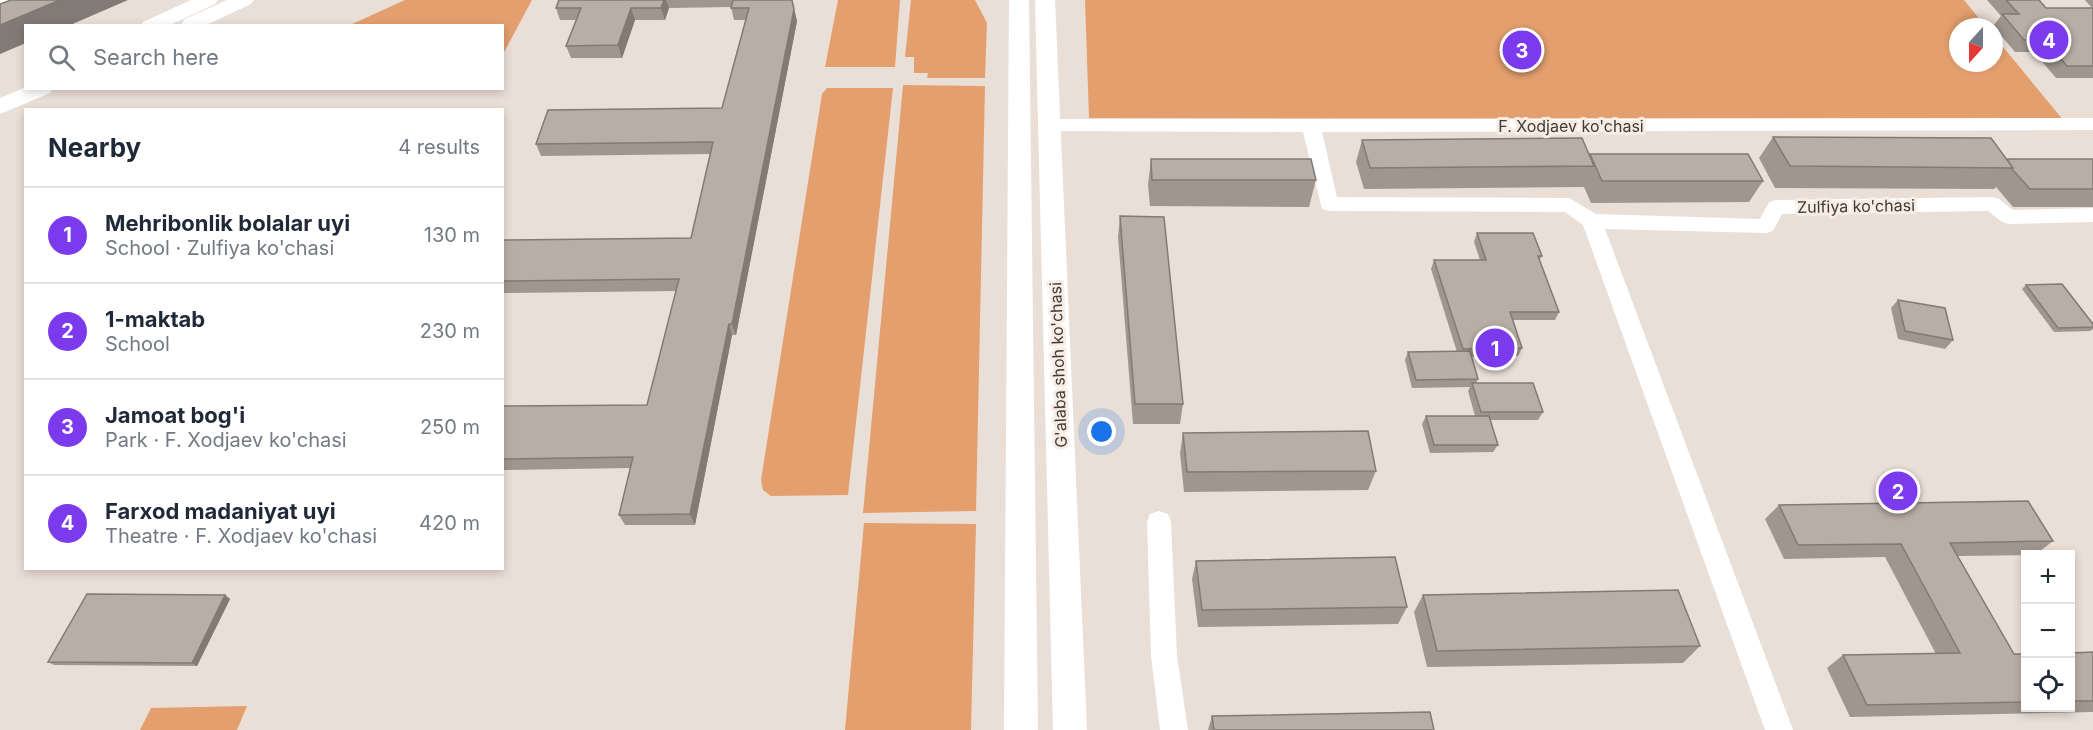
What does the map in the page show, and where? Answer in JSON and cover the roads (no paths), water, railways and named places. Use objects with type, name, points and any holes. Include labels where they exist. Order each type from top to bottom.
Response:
[{"type":"main road","points":[[154,24],[208,0]]},
{"type":"main road","points":[[190,24],[244,0]]},
{"type":"main road","points":[[1018,0],[1021,730]]},
{"type":"main road","name":"G'alaba shoh ko'chasi","points":[[1045,0],[1070,730]]},
{"type":"main road","points":[[0,91],[24,81]]},
{"type":"main road","points":[[0,107],[38,90]]},
{"type":"street","points":[[0,4],[10,0]]},
{"type":"street","name":"F. Xodjaev ko'chasi","points":[[1050,125],[2093,124]]},
{"type":"street","points":[[1311,126],[1329,204],[1569,205],[1592,221],[1779,730]]},
{"type":"street","name":"Zulfiya ko'chasi","points":[[1592,221],[1766,226],[1776,207],[1992,204],[2009,216],[2093,215]]},
{"type":"street","points":[[1159,522],[1164,656],[1174,730]]},
{"type":"place","name":"Farxod madaniyat uyi","points":[[2049,40]]},
{"type":"place","name":"Jamoat bog'i","points":[[1522,50]]},
{"type":"place","name":"Mehribonlik bolalar uyi","points":[[1495,348]]},
{"type":"place","name":"1-maktab","points":[[1898,491]]}]
